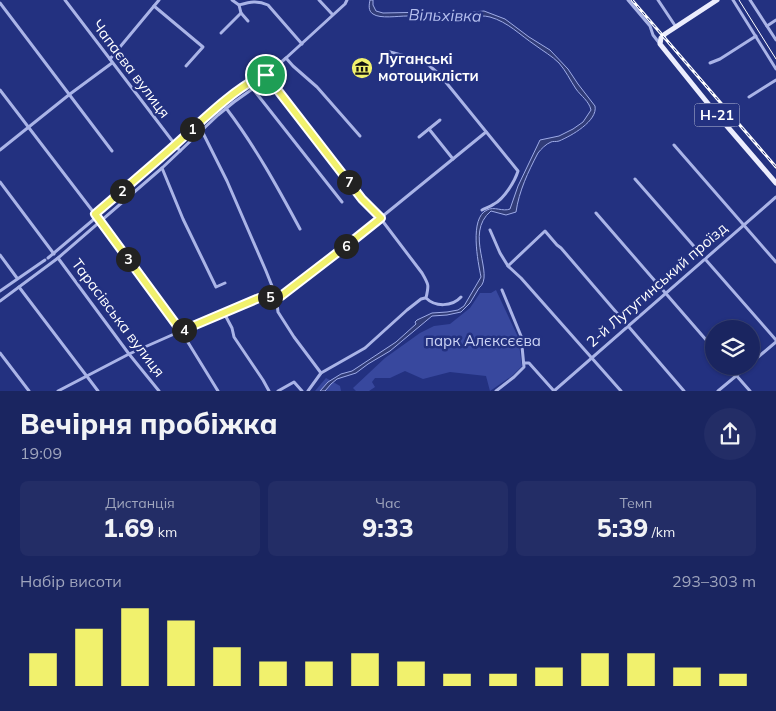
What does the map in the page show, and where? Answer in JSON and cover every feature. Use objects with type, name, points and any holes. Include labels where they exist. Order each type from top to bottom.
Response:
[{"type":"main road","points":[[660,44],[663,36],[717,0]]},
{"type":"main road","name":"Н-21","points":[[660,44],[776,183]]},
{"type":"street","name":"Чапаєва вулиця","points":[[65,0],[180,151]]},
{"type":"street","points":[[0,150],[111,61],[159,0]]},
{"type":"street","points":[[232,0],[239,5],[241,13],[248,21]]},
{"type":"street","points":[[319,0],[332,14]]},
{"type":"street","points":[[0,301],[58,258],[101,222],[226,108],[267,77],[347,0]]},
{"type":"street","points":[[628,0],[650,26],[653,35],[660,44]]},
{"type":"street","points":[[658,0],[676,27]]},
{"type":"street","points":[[733,0],[776,69]]},
{"type":"street","points":[[750,0],[776,40]]},
{"type":"street","points":[[239,5],[261,1],[268,4],[302,44]]},
{"type":"street","points":[[0,3],[112,151]]},
{"type":"street","points":[[154,6],[203,47],[186,66]]},
{"type":"street","points":[[221,33],[241,13]]},
{"type":"street","points":[[767,26],[776,20]]},
{"type":"street","points":[[710,62],[720,59],[756,36]]},
{"type":"street","points":[[390,52],[424,60],[445,81],[518,170],[516,178],[500,200],[482,210]]},
{"type":"street","points":[[286,58],[317,87],[360,136]]},
{"type":"street","points":[[0,290],[54,254],[93,220],[95,214],[223,101],[244,85],[263,75],[267,77],[362,199],[381,218],[427,281],[429,287],[426,298]]},
{"type":"street","points":[[749,97],[776,80]]},
{"type":"street","points":[[253,89],[342,202]]},
{"type":"street","points":[[0,90],[181,331],[218,391]]},
{"type":"street","points":[[226,108],[240,126],[300,229]]},
{"type":"street","points":[[419,137],[440,120]]},
{"type":"street","points":[[429,129],[453,159]]},
{"type":"street","points":[[202,131],[266,271],[276,296],[278,312],[321,373]]},
{"type":"street","points":[[58,391],[129,354],[181,331],[259,298],[281,296],[381,218],[486,132]]},
{"type":"street","points":[[674,145],[776,262]]},
{"type":"street","points":[[162,168],[183,219],[216,287],[225,283]]},
{"type":"street","points":[[635,179],[776,341],[760,355]]},
{"type":"street","name":"Тарасівська вулиця","points":[[0,182],[54,254]]},
{"type":"street","name":"2-й Лутугинський проїзд","points":[[554,391],[776,197]]},
{"type":"street","points":[[596,213],[705,339]]},
{"type":"street","points":[[490,230],[508,266],[521,278],[621,391]]},
{"type":"street","points":[[508,266],[544,231],[561,248],[684,391]]},
{"type":"street","points":[[0,255],[17,278]]},
{"type":"street","name":"Тарасівська вулиця","points":[[58,258],[129,354],[159,391]]},
{"type":"street","points":[[18,288],[98,391]]},
{"type":"street","points":[[496,391],[514,377],[524,366],[521,336],[502,290]]},
{"type":"street","points":[[426,298],[430,302],[440,305],[457,302],[461,297]]},
{"type":"street","points":[[308,391],[321,373],[365,348],[407,310],[421,299],[426,298]]},
{"type":"street","points":[[224,313],[232,328],[234,337],[269,391]]},
{"type":"street","points":[[0,353],[29,391]]},
{"type":"street","points":[[524,363],[528,363],[554,391]]},
{"type":"street","points":[[718,391],[737,376],[750,391]]},
{"type":"street","points":[[278,391],[294,382],[302,391]]},
{"type":"green space","name":"парк Алєксєєва","points":[[496,290],[518,337],[522,366],[512,376],[490,391],[486,376],[450,372],[423,379],[405,371],[390,378],[375,378],[372,382],[375,387],[369,391],[356,391],[353,388],[385,358],[420,333],[434,326],[450,324],[470,308],[480,293],[491,293]]},
{"type":"green space","points":[[326,378],[340,386],[341,391],[315,391]]},
{"type":"water","name":"Вільхівка","points":[[370,0],[373,0],[376,11],[383,13],[433,12],[454,14],[484,11],[505,19],[550,50],[568,69],[595,106],[595,112],[583,127],[564,139],[549,143],[538,153],[524,182],[516,212],[506,215],[491,211],[483,220],[479,242],[484,274],[483,282],[470,303],[461,312],[432,316],[390,351],[356,373],[337,379],[325,391],[320,391],[328,382],[341,374],[352,371],[396,342],[416,324],[417,320],[432,313],[458,310],[464,306],[481,277],[476,231],[481,215],[490,209],[510,209],[518,186],[540,140],[559,136],[573,129],[583,122],[591,110],[589,104],[576,89],[559,63],[503,22],[481,16],[376,16],[370,11]]},
{"type":"tram line","points":[[739,0],[776,59]]},
{"type":"railway","points":[[632,0],[776,167]]},
{"type":"place","name":"Луганські мотоциклісти","points":[[362,68]]},
{"type":"route","points":[[266,75],[362,199],[381,218],[281,296],[259,298],[181,331],[95,214],[223,101],[244,85],[266,75]]}]
